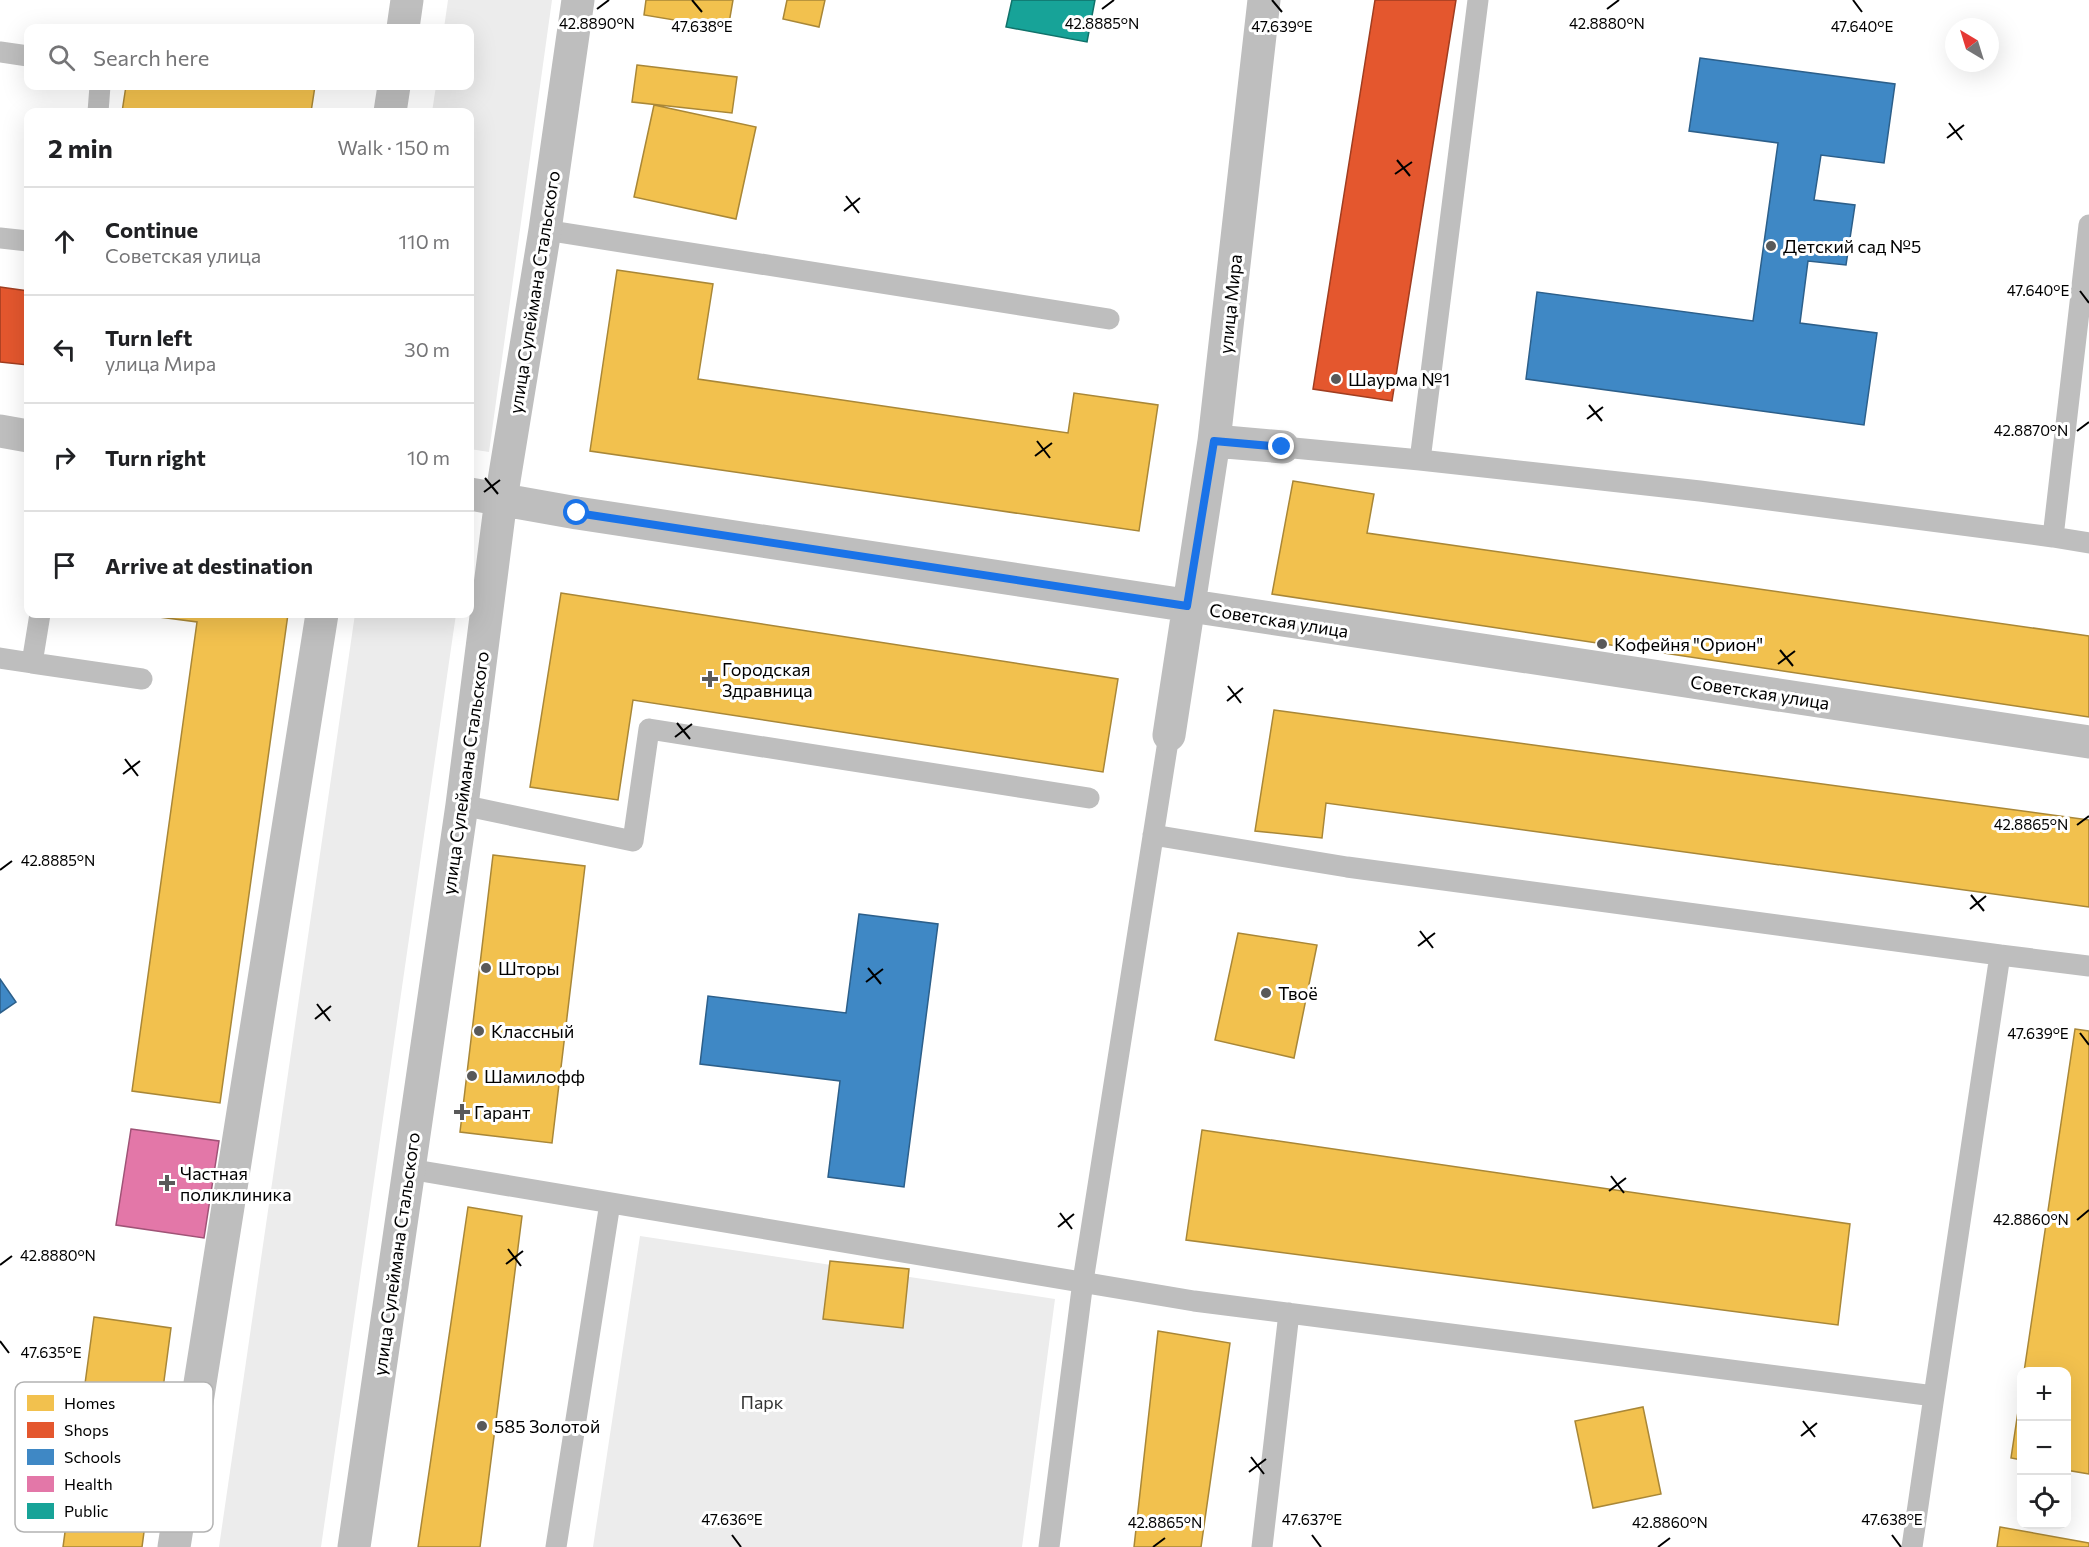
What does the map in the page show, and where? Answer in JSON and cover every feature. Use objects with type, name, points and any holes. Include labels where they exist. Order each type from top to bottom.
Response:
[{"type":"street","points":[[404,24],[407,0]]},
{"type":"street","name":"улица Сулеймана Стальского","points":[[354,1547],[462,805],[501,499],[545,230],[578,0]]},
{"type":"street","name":"улица Мира","points":[[1169,735],[1214,441],[1264,0]]},
{"type":"street","points":[[391,108],[393,90]]},
{"type":"street","points":[[0,431],[24,435]]},
{"type":"street","points":[[1214,441],[1282,447]]},
{"type":"street","name":"Советская улица","points":[[474,495],[577,513],[2089,742]]},
{"type":"street","points":[[200,1382],[321,618]]},
{"type":"street","points":[[174,1547],[176,1532]]},
{"type":"lane","points":[[1420,460],[1478,0]]},
{"type":"lane","points":[[0,52],[24,55]]},
{"type":"lane","points":[[98,108],[100,90]]},
{"type":"lane","points":[[2053,537],[2089,225]]},
{"type":"lane","points":[[545,230],[1109,319]]},
{"type":"lane","points":[[0,238],[24,241]]},
{"type":"lane","points":[[1282,447],[1700,490],[2089,543]]},
{"type":"lane","points":[[33,663],[39,618]]},
{"type":"lane","points":[[0,658],[142,679]]},
{"type":"lane","points":[[462,805],[633,841],[649,729],[1089,798]]},
{"type":"lane","points":[[1049,1547],[1083,1281],[1169,735]]},
{"type":"lane","points":[[1153,835],[1347,867],[2000,956],[2089,966]]},
{"type":"lane","points":[[1912,1547],[2000,956]]},
{"type":"lane","points":[[409,1170],[1194,1301],[1934,1396]]},
{"type":"lane","points":[[556,1547],[610,1203]]},
{"type":"lane","points":[[1262,1547],[1289,1313]]},
{"type":"green space","points":[[448,0],[552,0],[489,452],[474,450],[474,108],[433,108],[435,90],[474,90],[474,24],[445,24]]},
{"type":"green space","points":[[354,618],[455,618],[321,1547],[219,1547]]},
{"type":"green space","name":"Парк","points":[[640,1236],[1055,1299],[1022,1547],[593,1547]]},
{"type":"building: Homes","points":[[646,0],[733,0],[728,29],[644,15]]},
{"type":"building: Homes","points":[[787,0],[825,0],[819,27],[783,19]]},
{"type":"building: Homes","points":[[637,65],[737,77],[732,113],[632,102]]},
{"type":"building: Homes","points":[[125,90],[314,90],[312,108],[123,108]]},
{"type":"building: Homes","points":[[654,105],[756,127],[736,219],[634,197]]},
{"type":"building: Homes","points":[[617,270],[713,284],[698,379],[1068,433],[1074,393],[1158,405],[1139,531],[590,451]]},
{"type":"building: Homes","points":[[1293,481],[1374,494],[1367,533],[2089,636],[2089,717],[1272,594]]},
{"type":"building: Homes","points":[[561,593],[1118,679],[1103,772],[633,700],[618,800],[530,787]]},
{"type":"building: Homes","points":[[166,618],[287,618],[220,1103],[132,1091],[197,622]]},
{"type":"building: Homes","points":[[1274,710],[2089,820],[2089,907],[1326,803],[1322,838],[1255,831]]},
{"type":"building: Homes","points":[[493,855],[585,866],[552,1143],[460,1132]]},
{"type":"building: Homes","name":"Твоё","points":[[1238,933],[1317,945],[1294,1058],[1215,1040]]},
{"type":"building: Homes","points":[[2075,1029],[2089,1031],[2089,1474],[2071,1471],[2071,1367],[2025,1367]]},
{"type":"building: Homes","points":[[1202,1130],[1850,1224],[1838,1325],[1186,1240]]},
{"type":"building: Homes","points":[[468,1207],[522,1216],[480,1547],[418,1547]]},
{"type":"building: Homes","points":[[830,1261],[909,1269],[903,1328],[823,1319]]},
{"type":"building: Homes","points":[[94,1317],[171,1328],[164,1382],[85,1382]]},
{"type":"building: Homes","points":[[1158,1331],[1230,1343],[1201,1547],[1134,1547]]},
{"type":"building: Homes","points":[[1643,1407],[1661,1494],[1593,1508],[1575,1421]]},
{"type":"building: Homes","points":[[2017,1418],[2017,1459],[2011,1458]]},
{"type":"building: Homes","points":[[2000,1527],[2089,1543],[2089,1547],[1997,1547]]},
{"type":"building: Homes","points":[[65,1532],[144,1532],[142,1547],[63,1547]]},
{"type":"building: Shops","points":[[1375,0],[1456,0],[1392,401],[1313,389]]},
{"type":"building: Shops","points":[[0,287],[24,290],[24,365],[0,362]]},
{"type":"building: Schools","name":"Детский сад №5","points":[[1700,58],[1895,84],[1884,163],[1821,155],[1814,200],[1855,205],[1846,265],[1808,261],[1800,323],[1877,333],[1864,425],[1526,379],[1537,292],[1753,321],[1778,143],[1689,131]]},
{"type":"building: Schools","points":[[859,914],[938,924],[904,1187],[828,1177],[840,1081],[700,1064],[708,996],[846,1013]]},
{"type":"building: Schools","points":[[0,979],[16,1002],[0,1013]]},
{"type":"building: Health","name":"Частная поликлиника","points":[[131,1129],[219,1141],[204,1238],[116,1225]]},
{"type":"building: Public","points":[[1012,0],[1095,0],[1087,42],[1006,27]]},
{"type":"place","name":"Детский сад №5","points":[[1771,246]]},
{"type":"place","name":"Шаурма №1","points":[[1336,379]]},
{"type":"place","name":"Кофейня \"Орион\"","points":[[1602,644]]},
{"type":"place","name":"Городская Здравница","points":[[710,679]]},
{"type":"place","name":"Шторы","points":[[486,968]]},
{"type":"place","name":"Твоё","points":[[1266,993]]},
{"type":"place","name":"Классный","points":[[479,1031]]},
{"type":"place","name":"Шамилофф","points":[[472,1076]]},
{"type":"place","name":"Гарант","points":[[462,1112]]},
{"type":"place","name":"Частная поликлиника","points":[[167,1183]]},
{"type":"place","name":"585 Золотой","points":[[482,1426]]},
{"type":"route","points":[[577,513],[1187,606],[1214,441],[1282,447]]}]
